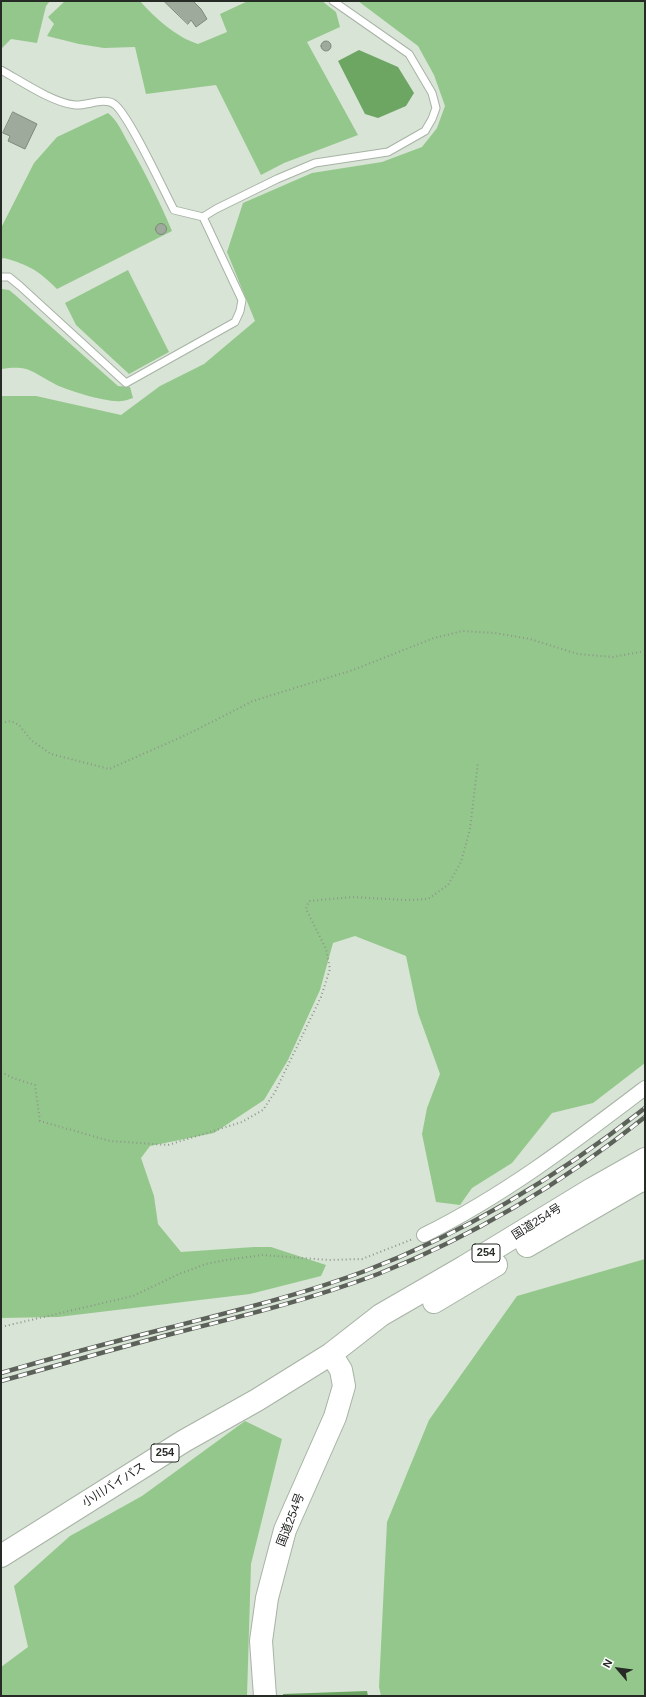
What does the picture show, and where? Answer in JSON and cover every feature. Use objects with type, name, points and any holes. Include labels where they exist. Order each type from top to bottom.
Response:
[{"type":"highway","name":"国道254号","points":[[331,1354],[381,1315],[464,1267],[592,1189],[645,1160]]},
{"type":"highway","name":"国道254号","points":[[331,1354],[399,1322],[466,1284],[550,1232],[645,1179]]},
{"type":"highway","name":"国道254号","points":[[265,1696],[262,1641],[267,1598],[285,1530],[335,1417],[344,1386],[341,1370],[331,1354]]},
{"type":"highway","name":"小川バイパス","points":[[1,1556],[184,1441],[257,1400],[331,1354]]},
{"type":"street","points":[[424,1234],[492,1198],[533,1172],[645,1088]]},
{"type":"lane","points":[[1,70],[60,102],[85,105],[106,101],[115,104],[127,120],[174,210],[203,217],[277,179],[315,163],[388,152],[425,131],[436,108],[432,93],[409,54],[333,1]]},
{"type":"lane","points":[[1,277],[9,277],[20,286],[126,383],[235,322],[242,300],[203,217]]},
{"type":"path","points":[[1,723],[11,721],[19,725],[30,740],[51,754],[109,769],[179,738],[253,701],[353,670],[434,638],[463,631],[530,639],[578,654],[613,657],[645,651]]},
{"type":"path","points":[[1,1072],[13,1078],[35,1085],[40,1121],[110,1141],[168,1145],[242,1122],[263,1110],[275,1092],[317,1004],[330,969],[326,949],[306,909],[309,902],[352,897],[406,900],[428,899],[448,885],[461,862],[470,829],[478,762]]},
{"type":"path","points":[[1,1327],[132,1296],[179,1274],[206,1264],[262,1255],[329,1260],[362,1259],[424,1234]]},
{"type":"shaded area","points":[[1,1],[50,1],[46,6],[37,43],[11,39],[1,49]]},
{"type":"shaded area","points":[[65,1],[140,1],[152,14],[174,32],[198,44],[227,32],[220,14],[248,1],[322,1],[336,12],[340,27],[307,42],[358,135],[284,163],[261,175],[216,85],[146,94],[135,47],[104,48],[79,44],[47,36],[54,24],[48,17]]},
{"type":"shaded area","points":[[358,1],[645,1],[645,1063],[593,1103],[552,1113],[512,1163],[472,1188],[460,1205],[436,1202],[422,1134],[427,1108],[440,1074],[418,1013],[406,956],[355,936],[333,943],[320,990],[288,1060],[264,1100],[214,1133],[150,1146],[141,1158],[154,1196],[158,1224],[181,1252],[271,1247],[326,1265],[321,1276],[250,1294],[58,1317],[1,1318],[1,396],[36,396],[121,415],[160,386],[204,364],[255,321],[227,252],[243,203],[312,173],[382,162],[422,147],[437,128],[445,106],[434,75],[418,46]]},
{"type":"shaded area","points":[[359,50],[398,67],[414,93],[406,106],[378,118],[365,114],[338,61]]},
{"type":"shaded area","points":[[108,113],[118,124],[136,156],[172,231],[57,289],[33,269],[4,258],[1,259],[1,228],[34,163],[57,137]]},
{"type":"shaded area","points":[[128,270],[169,352],[129,374],[76,325],[65,303]]},
{"type":"shaded area","points":[[2,289],[9,290],[14,294],[118,386],[130,387],[133,398],[124,401],[115,401],[97,398],[59,386],[29,370],[18,368],[1,369]]},
{"type":"shaded area","points":[[645,1259],[645,1696],[381,1696],[379,1687],[387,1522],[429,1420],[517,1296]]},
{"type":"shaded area","points":[[245,1421],[282,1439],[251,1564],[247,1696],[1,1696],[1,1667],[28,1647],[14,1586],[70,1536],[142,1496]]},
{"type":"shaded area","points":[[367,1691],[368,1696],[283,1696],[283,1694]]},
{"type":"building","points":[[164,1],[193,1],[201,9],[207,19],[196,27],[191,20],[188,24]]},
{"type":"building","points":[[324,41],[328,41],[331,46],[328,51],[324,51],[321,48],[321,44]]},
{"type":"building","points":[[13,112],[37,124],[25,149],[8,141],[10,136],[3,133]]},
{"type":"building","points":[[159,224],[163,224],[165,225],[165,233],[159,234],[156,231],[156,227]]},
{"type":"railway","points":[[1,1373],[292,1295],[341,1280],[403,1256],[476,1220],[546,1179],[613,1133],[645,1108]]},
{"type":"railway","points":[[1,1381],[277,1306],[378,1274],[449,1243],[517,1206],[583,1164],[645,1117]]}]
